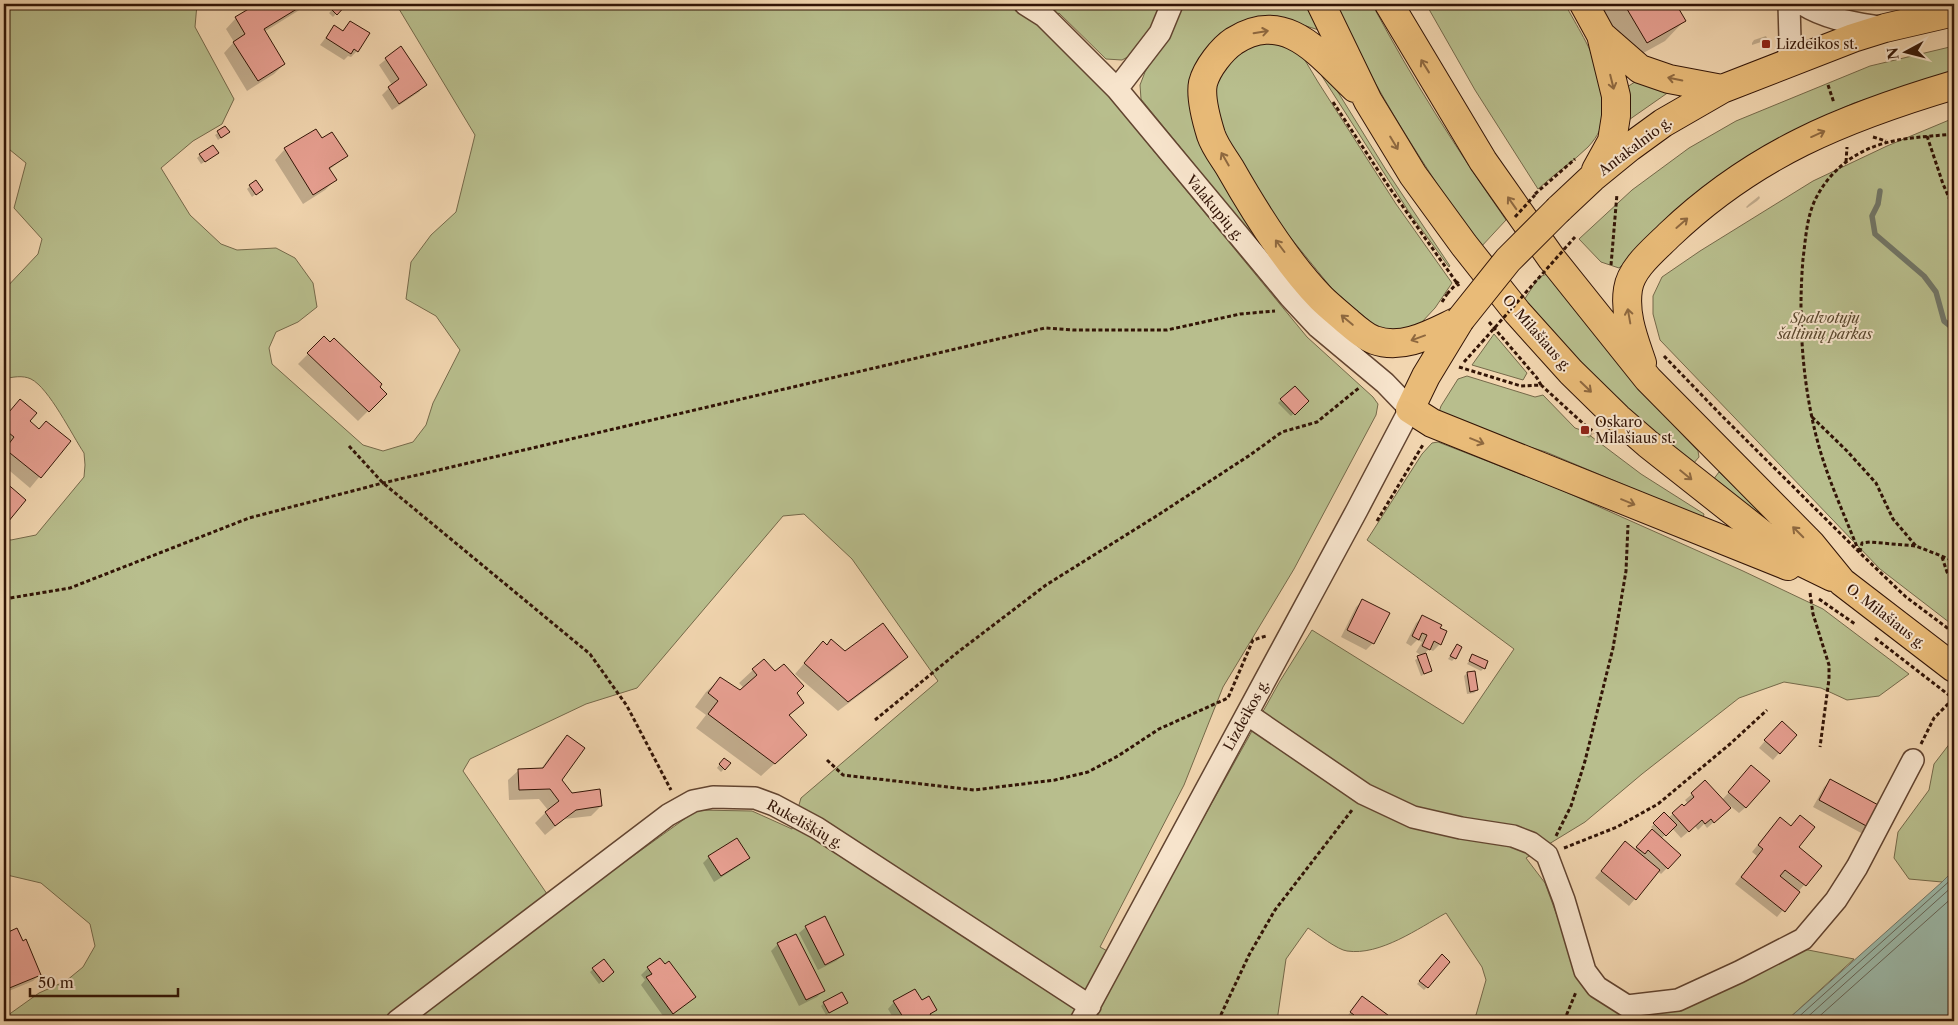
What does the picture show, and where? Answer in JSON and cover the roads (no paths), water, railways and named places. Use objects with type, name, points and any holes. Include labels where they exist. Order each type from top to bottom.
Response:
[{"type":"main road","name":"O. Milašiaus g.","points":[[1321,4],[1368,101],[1413,175],[1464,245],[1517,312],[1571,372],[1648,444],[1791,557],[1842,582]]},
{"type":"main road","name":"O. Milašiaus g.","points":[[1388,4],[1483,161],[1552,259],[1648,379],[1810,544],[1882,628],[1954,668]]},
{"type":"main road","points":[[1584,4],[1601,35],[1616,96],[1616,116],[1612,141],[1592,178]]},
{"type":"main road","name":"Antakalnio g.","points":[[1410,408],[1426,376],[1460,320],[1508,260],[1592,178],[1630,147],[1664,123],[1722,89],[1788,62],[1885,28],[1954,12]]},
{"type":"main road","points":[[1368,101],[1305,41],[1280,30],[1261,30],[1242,36],[1225,47],[1213,63],[1203,83],[1204,105],[1212,137],[1249,202],[1280,246],[1311,303],[1352,325],[1374,340],[1396,344],[1417,340],[1460,320]]},
{"type":"main road","points":[[1601,35],[1640,69],[1669,79],[1722,89]]},
{"type":"main road","points":[[1648,379],[1632,334],[1627,311],[1628,288],[1635,272],[1647,256],[1682,222],[1725,188],[1767,160],[1842,122],[1896,102],[1954,85]]},
{"type":"main road","points":[[1410,408],[1432,422],[1803,572],[1842,582]]},
{"type":"street","name":"Valakupių g.","points":[[1025,4],[1044,16],[1117,89],[1254,254],[1311,303]]},
{"type":"street","points":[[1117,89],[1160,34],[1172,4]]},
{"type":"street","points":[[1788,62],[1790,40],[1789,4]]},
{"type":"street","points":[[1802,4],[1813,11],[1832,18],[1885,28]]},
{"type":"street","points":[[1311,303],[1318,326],[1385,383],[1410,408]]},
{"type":"street","name":"Lizdeikos g.","points":[[1086,1014],[1410,408]]},
{"type":"street","points":[[1246,714],[1364,794],[1413,817],[1460,828],[1513,836],[1531,843],[1547,855],[1564,900],[1576,944],[1586,971],[1597,987],[1627,1006],[1678,1000],[1804,939],[1836,900],[1857,867],[1913,760]]},
{"type":"street","name":"Rukeliškių g.","points":[[397,1021],[648,830],[693,801],[713,797],[754,798],[774,804],[817,828],[1086,1014]]},
{"type":"water","points":[[1954,870],[1954,1021],[1786,1021],[1942,882]]},
{"type":"waterway","points":[[1880,191],[1878,204],[1872,216],[1875,234],[1924,276],[1936,292],[1944,321],[1954,329]]},
{"type":"waterway","points":[[1954,435],[1954,448]]},
{"type":"place","name":"Lizdeikos st.","points":[[1766,44]]},
{"type":"place","name":"Oskaro Milašiaus st.","points":[[1585,430]]},
{"type":"park label","name":"Spalvotųjų šaltinių parkas","points":[[1825,326]]}]
